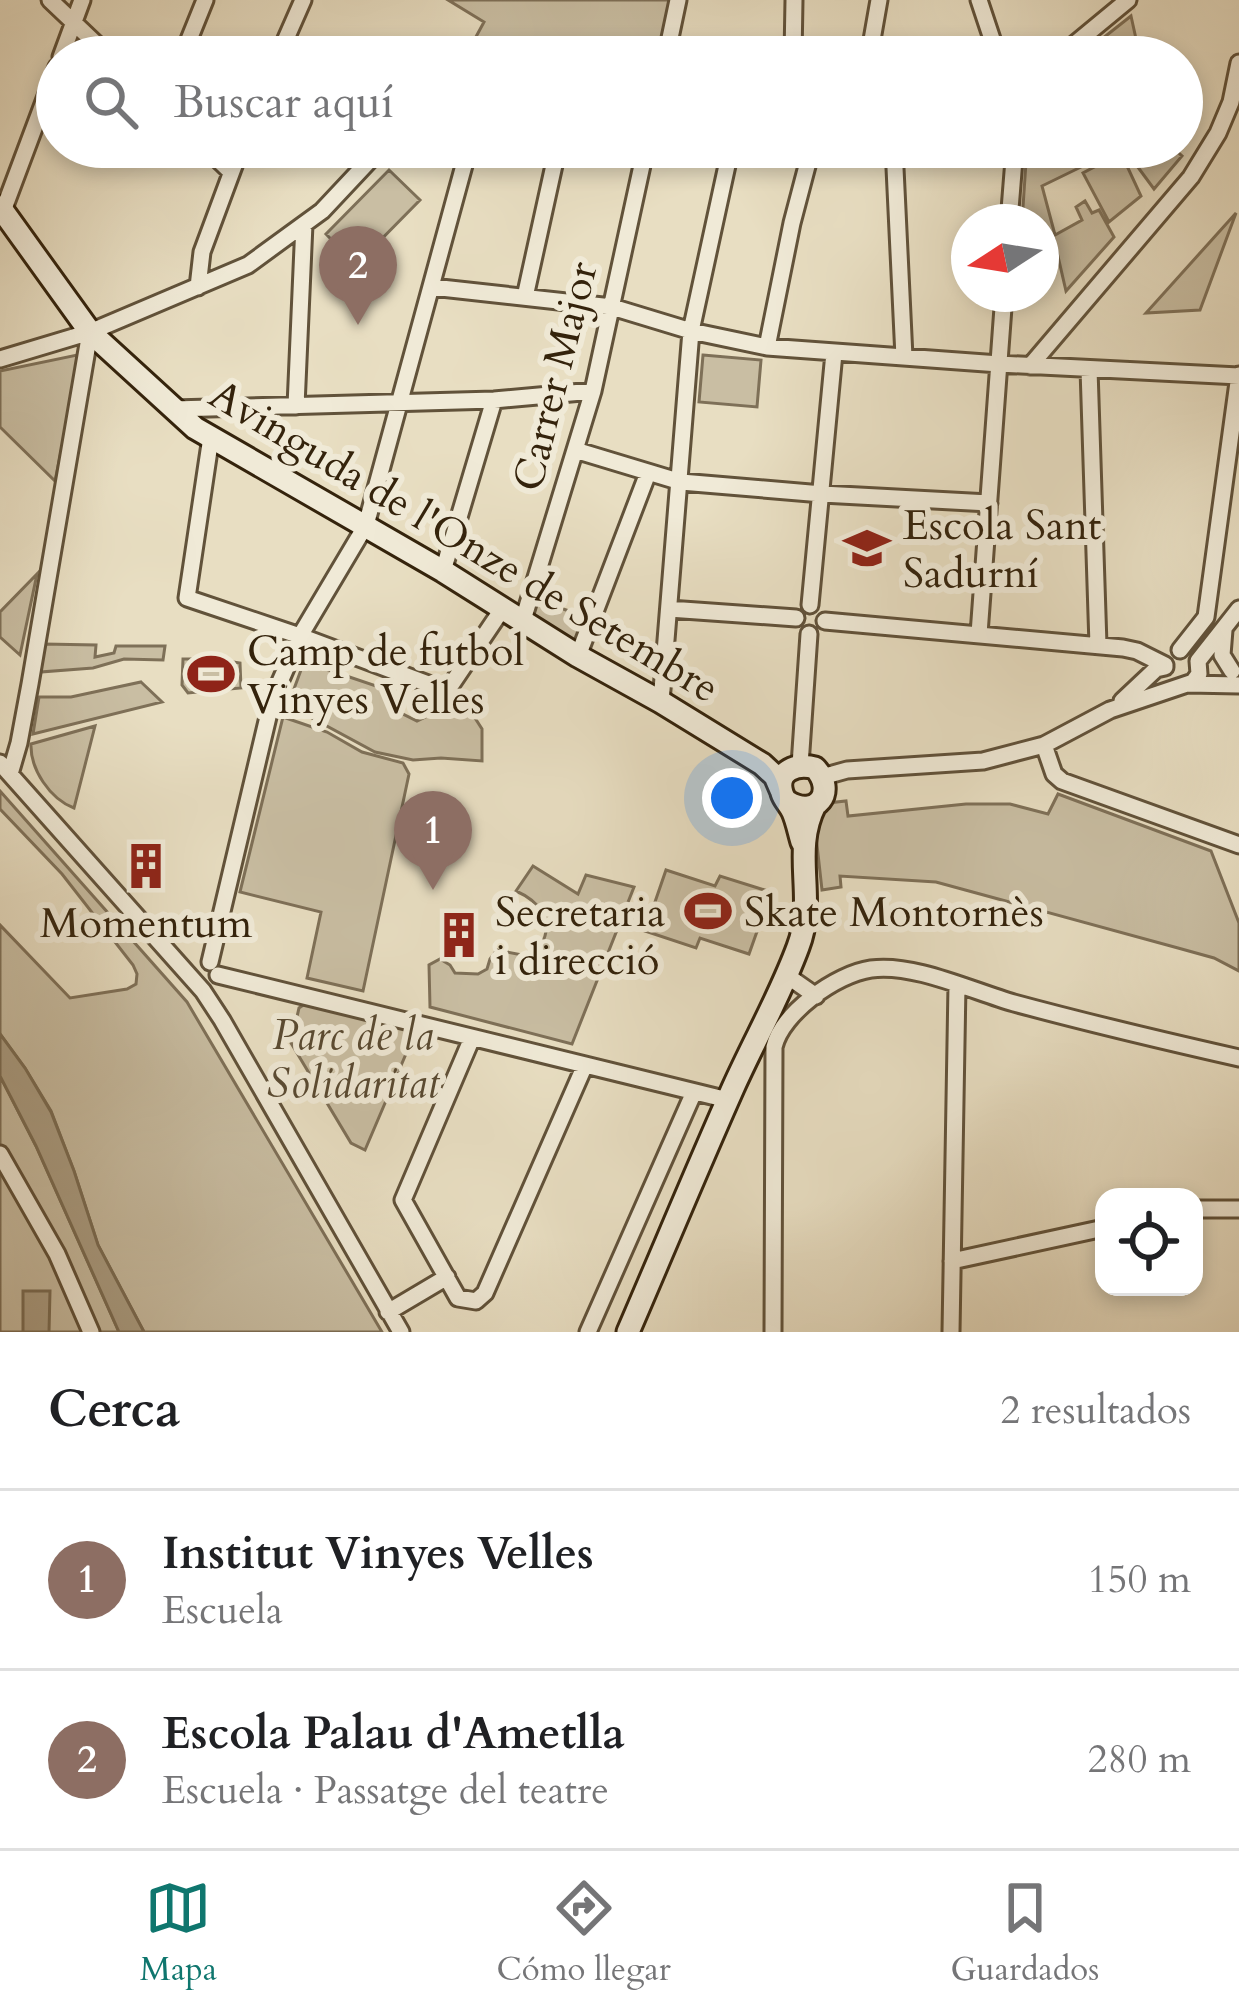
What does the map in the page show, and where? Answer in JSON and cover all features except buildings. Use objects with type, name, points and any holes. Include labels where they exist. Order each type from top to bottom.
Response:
[{"type":"street","points":[[50,0],[88,36]]},
{"type":"street","points":[[69,36],[82,0]]},
{"type":"street","points":[[190,36],[205,0]]},
{"type":"street","points":[[287,36],[303,0]]},
{"type":"street","points":[[670,36],[677,0]]},
{"type":"street","points":[[793,36],[794,0]]},
{"type":"street","points":[[873,36],[879,0]]},
{"type":"street","points":[[979,0],[991,36]]},
{"type":"street","points":[[1084,36],[1128,0]]},
{"type":"street","points":[[1203,157],[1235,103],[1239,63]]},
{"type":"street","points":[[2,209],[36,121]]},
{"type":"street","points":[[227,168],[231,172]]},
{"type":"street","points":[[198,287],[202,252],[233,168]]},
{"type":"street","points":[[0,358],[90,332],[248,266],[322,211],[362,168]]},
{"type":"street","points":[[203,991],[216,980],[214,969],[272,700],[300,636],[366,526],[463,168]]},
{"type":"street","points":[[525,297],[553,168]]},
{"type":"street","name":"Carrer Major","points":[[523,620],[593,391],[642,168]]},
{"type":"street","points":[[661,702],[691,331],[726,168]]},
{"type":"street","points":[[766,347],[806,168]]},
{"type":"street","points":[[895,168],[904,357]]},
{"type":"street","points":[[1010,204],[1013,168]]},
{"type":"street","points":[[1030,366],[1197,168]]},
{"type":"street","name":"Avinguda de l'Onze de Setembre","points":[[2,209],[90,332],[195,428],[443,571],[790,782]]},
{"type":"street","points":[[296,406],[304,224]]},
{"type":"street","points":[[432,287],[612,307],[766,347],[1239,376],[1206,617],[1165,666],[1110,710]]},
{"type":"street","points":[[979,634],[1003,312]]},
{"type":"street","points":[[90,332],[30,684],[5,768],[203,991],[400,1332]]},
{"type":"street","points":[[810,605],[834,353]]},
{"type":"street","points":[[1089,369],[1098,645]]},
{"type":"street","points":[[173,409],[401,404],[593,391]]},
{"type":"street","points":[[443,571],[494,400]]},
{"type":"street","points":[[212,437],[187,598],[447,691],[503,608]]},
{"type":"street","points":[[575,450],[681,482],[989,503]]},
{"type":"street","points":[[578,656],[648,472]]},
{"type":"street","points":[[810,605],[821,610],[825,621],[821,630],[809,634],[799,629],[796,618],[810,605]]},
{"type":"street","points":[[669,609],[796,618]]},
{"type":"street","points":[[825,621],[1123,648],[1165,666],[1171,681],[1186,684],[1199,674],[1199,662],[1239,609]]},
{"type":"street","points":[[1224,628],[1222,655],[1237,676]]},
{"type":"street","points":[[795,1005],[786,976],[802,935],[806,886],[790,782],[809,634]]},
{"type":"street","points":[[1123,648],[1137,663],[1136,688]]},
{"type":"street","points":[[1180,650],[1237,676]]},
{"type":"street","points":[[823,777],[847,770],[983,761],[1044,745],[1110,710],[1186,684],[1237,676]]},
{"type":"street","points":[[1044,745],[1062,781],[1239,844]]},
{"type":"street","points":[[790,782],[815,768],[823,777],[824,794],[805,826],[803,848]]},
{"type":"street","points":[[790,782],[801,808],[815,805]]},
{"type":"street","points":[[187,971],[203,960],[214,969],[472,1038],[728,1100]]},
{"type":"street","points":[[628,1332],[728,1100],[795,1005],[854,974],[890,969],[919,974],[1011,1002],[1239,1058]]},
{"type":"street","points":[[786,976],[795,1005]]},
{"type":"street","points":[[951,1332],[957,985]]},
{"type":"street","points":[[773,1332],[774,1047],[777,1032],[795,1005]]},
{"type":"street","points":[[472,1038],[403,1200],[458,1298],[476,1301],[485,1293],[585,1065]]},
{"type":"street","points":[[588,1332],[694,1092]]},
{"type":"street","points":[[0,1154],[58,1254],[91,1332]]},
{"type":"street","points":[[1203,1209],[1239,1209]]},
{"type":"street","points":[[952,1261],[1095,1230]]},
{"type":"street","points":[[388,1312],[447,1277]]},
{"type":"green space","points":[[448,0],[678,0],[670,36],[476,36],[484,22]]},
{"type":"green space","points":[[1131,16],[1135,36],[1106,36]]},
{"type":"green space","points":[[1026,168],[1079,168],[1042,186],[1047,204],[1023,204]]},
{"type":"green space","points":[[1092,168],[1128,168],[1141,196],[1109,222],[1083,173]]},
{"type":"green space","points":[[1139,168],[1172,168],[1154,189]]},
{"type":"green space","points":[[389,170],[420,200],[356,265],[326,234]]},
{"type":"green space","points":[[1085,201],[1092,213],[1099,210],[1114,237],[1066,291],[1059,233],[1082,220],[1076,207]]},
{"type":"green space","points":[[1236,213],[1200,310],[1146,313]]},
{"type":"green space","points":[[77,355],[55,481],[0,427],[0,371]]},
{"type":"green space","points":[[703,355],[761,360],[757,407],[699,402]]},
{"type":"green space","points":[[543,569],[554,572],[546,603],[589,618],[576,650],[528,618]]},
{"type":"green space","points":[[37,574],[20,655],[0,637],[0,612]]},
{"type":"green space","points":[[43,644],[96,645],[95,657],[114,653],[116,646],[165,646],[163,660],[124,659],[93,668],[40,672]]},
{"type":"green space","name":"Camp de futbol Vinyes Velles","points":[[183,659],[240,663],[241,688],[188,693],[182,685]]},
{"type":"green space","points":[[311,664],[397,693],[397,711],[417,721],[436,712],[473,715],[482,729],[482,761],[413,760],[375,752],[288,705],[301,670]]},
{"type":"green space","points":[[141,682],[162,702],[33,734],[39,697],[71,697]]},
{"type":"green space","points":[[283,717],[327,732],[362,752],[403,763],[409,774],[363,991],[307,978],[321,912],[240,892]]},
{"type":"green space","points":[[95,726],[74,808],[43,782],[31,744]]},
{"type":"green space","points":[[0,791],[187,1002],[382,1332],[144,1332],[98,1245],[51,1111],[0,1034],[0,925],[70,998],[127,989],[136,984],[137,974],[62,874],[0,809]]},
{"type":"green space","points":[[1058,794],[1211,851],[1239,923],[1239,971],[1214,958],[936,882],[840,876],[841,887],[822,890],[815,827],[828,803],[846,801],[848,816],[966,804],[1010,804],[1048,814]]},
{"type":"green space","points":[[533,866],[578,894],[586,875],[634,887],[572,1044],[430,1007],[429,965],[440,959],[455,973],[478,974],[487,969],[497,950],[522,955],[541,945],[546,928],[542,913],[516,891]]},
{"type":"green space","name":"Skate Montornès","points":[[666,870],[715,886],[720,876],[771,892],[749,954],[700,938],[696,948],[645,931]]},
{"type":"green space","name":"Parc de la Solidaritat","points":[[309,1001],[417,1028],[365,1150],[351,1143],[291,1043],[299,1008]]},
{"type":"green space","points":[[0,1076],[36,1146],[119,1332],[0,1332]]},
{"type":"shaded area","points":[[0,1034],[51,1112],[98,1245],[144,1332],[119,1332],[0,1076]]},
{"type":"shaded area","points":[[23,1291],[50,1291],[49,1332],[23,1332]]},
{"type":"place","name":"Escola Palau d'Ametlla","points":[[358,325]]},
{"type":"place","name":"Escola Sant Sadurní","points":[[867,548]]},
{"type":"place","name":"Camp de futbol Vinyes Velles","points":[[211,674]]},
{"type":"place","name":"Momentum","points":[[146,866]]},
{"type":"place","name":"Institut Vinyes Velles","points":[[433,890]]},
{"type":"place","name":"Skate Montornès","points":[[708,911]]},
{"type":"place","name":"Secretaria i direcció","points":[[459,935]]}]
